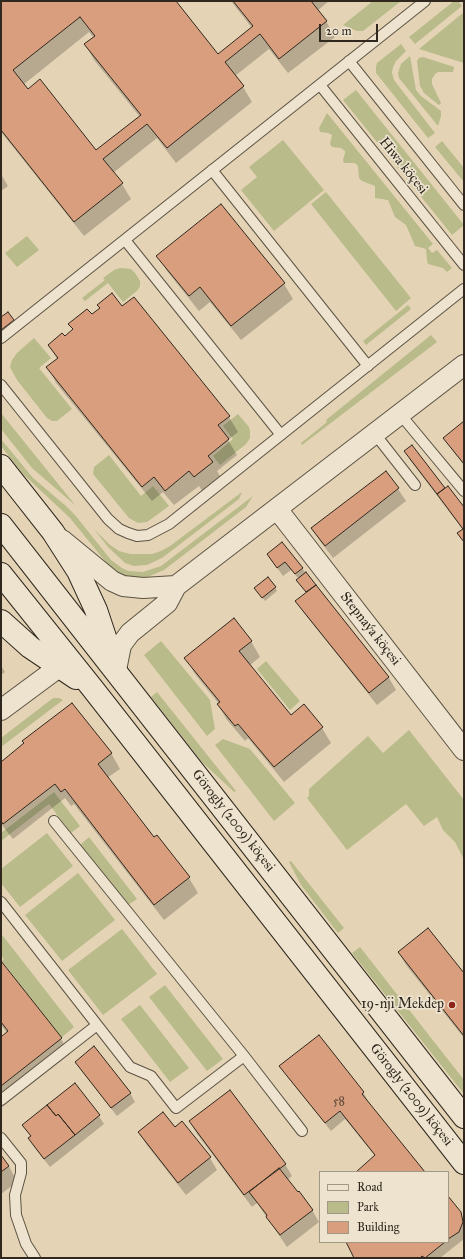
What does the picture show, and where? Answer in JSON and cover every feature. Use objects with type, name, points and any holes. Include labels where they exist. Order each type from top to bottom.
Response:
[{"type":"main road","points":[[1,466],[53,532],[78,571],[96,610],[116,670]]},
{"type":"main road","name":"Görogly (2009) köçesi","points":[[1,525],[116,670],[464,1117]]},
{"type":"main road","name":"Görogly (2009) köçesi","points":[[1,574],[93,689],[464,1163]]},
{"type":"main road","points":[[1,621],[30,647],[93,689]]},
{"type":"street","points":[[116,670],[121,645],[141,622],[167,603],[176,586],[464,365]]},
{"type":"street","name":"Stepnaýa köçesi","points":[[277,508],[464,750]]},
{"type":"street","points":[[53,532],[112,581],[123,586],[143,588],[176,586]]},
{"type":"street","points":[[1,710],[59,667]]},
{"type":"lane","points":[[1,338],[425,1]]},
{"type":"lane","points":[[349,61],[464,205]]},
{"type":"lane","name":"Hiwa köçesi","points":[[320,85],[464,265]]},
{"type":"lane","points":[[212,170],[368,366]]},
{"type":"lane","points":[[125,240],[281,435]]},
{"type":"lane","points":[[1,385],[108,519],[119,529],[128,533],[137,536],[148,535],[169,524],[464,289]]},
{"type":"lane","points":[[400,414],[464,491]]},
{"type":"lane","points":[[375,434],[415,485]]},
{"type":"lane","points":[[54,821],[302,1130]]},
{"type":"lane","points":[[1,902],[130,1067],[151,1076],[176,1108],[244,1056]]},
{"type":"lane","points":[[1,1100],[97,1025]]},
{"type":"lane","points":[[1,1138],[21,1162],[21,1173],[15,1195],[16,1215],[26,1244],[35,1258]]},
{"type":"green space","points":[[373,1],[401,1],[363,31],[357,31],[343,25]]},
{"type":"green space","points":[[454,1],[458,1],[462,6],[415,44],[409,37]]},
{"type":"green space","points":[[464,12],[464,63],[419,49]]},
{"type":"green space","points":[[401,44],[406,51],[396,61],[393,67],[392,73],[394,80],[435,133],[428,138],[376,73],[377,63]]},
{"type":"green space","points":[[410,56],[416,90],[421,96],[441,111],[438,126],[399,78],[398,73],[401,64]]},
{"type":"green space","points":[[423,57],[454,67],[453,72],[438,72],[432,79],[432,84],[441,103],[439,105],[424,93],[420,86],[417,61],[419,58]]},
{"type":"green space","points":[[356,90],[464,225],[452,235],[343,100]]},
{"type":"green space","points":[[327,113],[433,244],[428,248],[432,253],[437,250],[452,268],[447,272],[443,268],[428,264],[426,249],[415,246],[406,225],[395,217],[388,200],[375,198],[375,186],[362,181],[359,178],[358,166],[355,163],[344,163],[343,160],[345,151],[341,148],[332,147],[330,144],[332,135],[320,132],[319,128]]},
{"type":"green space","points":[[283,140],[324,190],[274,231],[241,190],[257,177],[249,167]]},
{"type":"green space","points":[[442,141],[464,168],[464,182],[435,147]]},
{"type":"green space","points":[[326,192],[411,298],[396,311],[311,204]]},
{"type":"green space","points":[[27,236],[39,250],[17,267],[5,253]]},
{"type":"green space","points":[[120,268],[131,269],[140,281],[138,290],[123,302],[108,283],[85,301],[82,298],[105,280],[103,278],[114,270]]},
{"type":"green space","points":[[408,305],[411,309],[366,345],[363,341]]},
{"type":"green space","points":[[431,335],[437,342],[302,445],[301,443],[327,422],[326,420]]},
{"type":"green space","points":[[34,338],[51,358],[39,368],[72,409],[57,421],[52,421],[47,418],[17,380],[10,367],[12,360],[17,353]]},
{"type":"green space","points":[[1,413],[76,506],[32,468],[1,429]]},
{"type":"green space","points":[[238,414],[249,427],[250,438],[246,444],[220,465],[213,456],[233,439],[223,426]]},
{"type":"green space","points":[[1,439],[33,478],[75,515],[111,560],[128,571],[143,572],[161,566],[253,496],[246,507],[164,570],[145,578],[127,577],[121,575],[109,566],[70,518],[23,474],[1,446]]},
{"type":"green space","points":[[109,455],[141,496],[153,486],[169,506],[147,522],[138,523],[129,518],[93,474],[94,467]]},
{"type":"green space","points":[[242,492],[239,499],[162,558],[147,565],[134,566],[125,563],[108,547],[94,529],[110,545],[119,551],[130,554],[152,554],[170,546]]},
{"type":"green space","points":[[161,641],[210,700],[215,729],[207,736],[144,655]]},
{"type":"green space","points":[[266,661],[300,701],[290,710],[257,669]]},
{"type":"green space","points":[[157,692],[236,791],[234,792],[202,762],[151,697]]},
{"type":"green space","points":[[53,698],[63,700],[1,747],[1,738]]},
{"type":"green space","points":[[409,730],[464,800],[464,860],[455,842],[443,830],[437,817],[424,826],[406,804],[347,850],[307,798],[309,796],[309,789],[368,736],[383,753]]},
{"type":"green space","points":[[223,739],[250,749],[295,803],[274,821],[215,745]]},
{"type":"green space","points":[[54,792],[80,826],[71,833],[49,804],[1,841],[1,833]]},
{"type":"green space","points":[[47,833],[73,866],[20,907],[1,883],[1,869]]},
{"type":"green space","points":[[89,837],[137,899],[128,905],[80,845]]},
{"type":"green space","points":[[291,861],[344,928],[338,933],[301,885],[289,862]]},
{"type":"green space","points":[[78,873],[115,920],[62,961],[25,915]]},
{"type":"green space","points":[[122,929],[157,974],[103,1015],[68,970]]},
{"type":"green space","points":[[3,936],[74,1027],[61,1038],[2,961],[4,959],[1,955],[1,937]]},
{"type":"green space","points":[[360,947],[464,1080],[464,1094],[352,953]]},
{"type":"green space","points":[[165,985],[223,1059],[207,1071],[149,997]]},
{"type":"green space","points":[[140,1005],[189,1068],[170,1082],[121,1019]]},
{"type":"building","points":[[1,1],[176,1],[218,54],[253,26],[233,1],[311,1],[327,21],[279,59],[260,34],[225,62],[244,86],[167,148],[147,124],[103,159],[123,183],[74,222],[1,130]],"holes":[[[80,17],[95,36],[84,44],[141,115],[96,150],[40,79],[28,89],[13,70]]]},
{"type":"building","points":[[221,204],[285,283],[231,326],[200,287],[189,296],[156,256]]},
{"type":"building","points":[[112,293],[122,306],[134,297],[230,416],[218,425],[229,439],[208,456],[213,462],[194,477],[189,471],[165,491],[154,477],[142,487],[46,367],[58,358],[48,345],[62,333],[65,336],[73,329],[68,324],[87,309],[92,314],[100,308],[97,305]]},
{"type":"building","points":[[8,312],[14,320],[1,330],[1,317]]},
{"type":"building","points":[[464,421],[464,464],[443,438]]},
{"type":"building","points":[[412,445],[445,488],[437,494],[404,451]]},
{"type":"building","points":[[386,471],[399,488],[325,546],[311,528]]},
{"type":"building","points":[[448,486],[464,507],[464,542],[457,533],[463,529],[437,494]]},
{"type":"building","points":[[282,542],[303,568],[295,574],[285,562],[277,568],[267,554]]},
{"type":"building","points":[[306,572],[316,585],[306,592],[296,580]]},
{"type":"building","points":[[268,577],[276,587],[262,598],[254,588]]},
{"type":"building","points":[[316,585],[389,677],[369,693],[295,601]]},
{"type":"building","points":[[234,618],[252,641],[239,651],[291,715],[304,704],[323,727],[274,767],[238,724],[235,726],[217,704],[220,702],[184,658]]},
{"type":"building","points":[[72,703],[112,753],[98,764],[154,837],[157,835],[190,877],[154,905],[65,789],[61,792],[55,784],[3,824],[1,821],[1,762],[24,743],[22,741]]},
{"type":"building","name":"19-nji Mekdep","points":[[428,928],[464,973],[464,1036],[398,952]]},
{"type":"building","points":[[1,961],[62,1038],[1,1086],[1,1037],[8,1031],[1,1022]]},
{"type":"building","points":[[319,1035],[364,1092],[362,1094],[424,1171],[357,1171],[375,1155],[340,1111],[325,1123],[279,1066]]},
{"type":"building","points":[[94,1046],[131,1093],[111,1108],[75,1062]]},
{"type":"building","points":[[75,1083],[100,1115],[75,1135],[58,1114],[56,1116],[47,1105]]},
{"type":"building","points":[[230,1090],[286,1164],[244,1195],[189,1121]]},
{"type":"building","points":[[47,1105],[56,1116],[58,1114],[75,1135],[44,1159],[28,1138],[31,1136],[22,1125]]},
{"type":"building","points":[[163,1112],[175,1127],[182,1121],[211,1157],[178,1183],[138,1132]]},
{"type":"building","points":[[1,1155],[9,1166],[1,1172]]},
{"type":"building","points":[[279,1168],[313,1210],[280,1235],[249,1192]]},
{"type":"building","points":[[449,1197],[461,1212],[463,1222],[459,1232],[449,1238]]},
{"type":"building","points":[[346,1243],[444,1243],[425,1258],[422,1256],[420,1258],[354,1258]]},
{"type":"place","name":"19-nji Mekdep","points":[[452,1005]]}]
